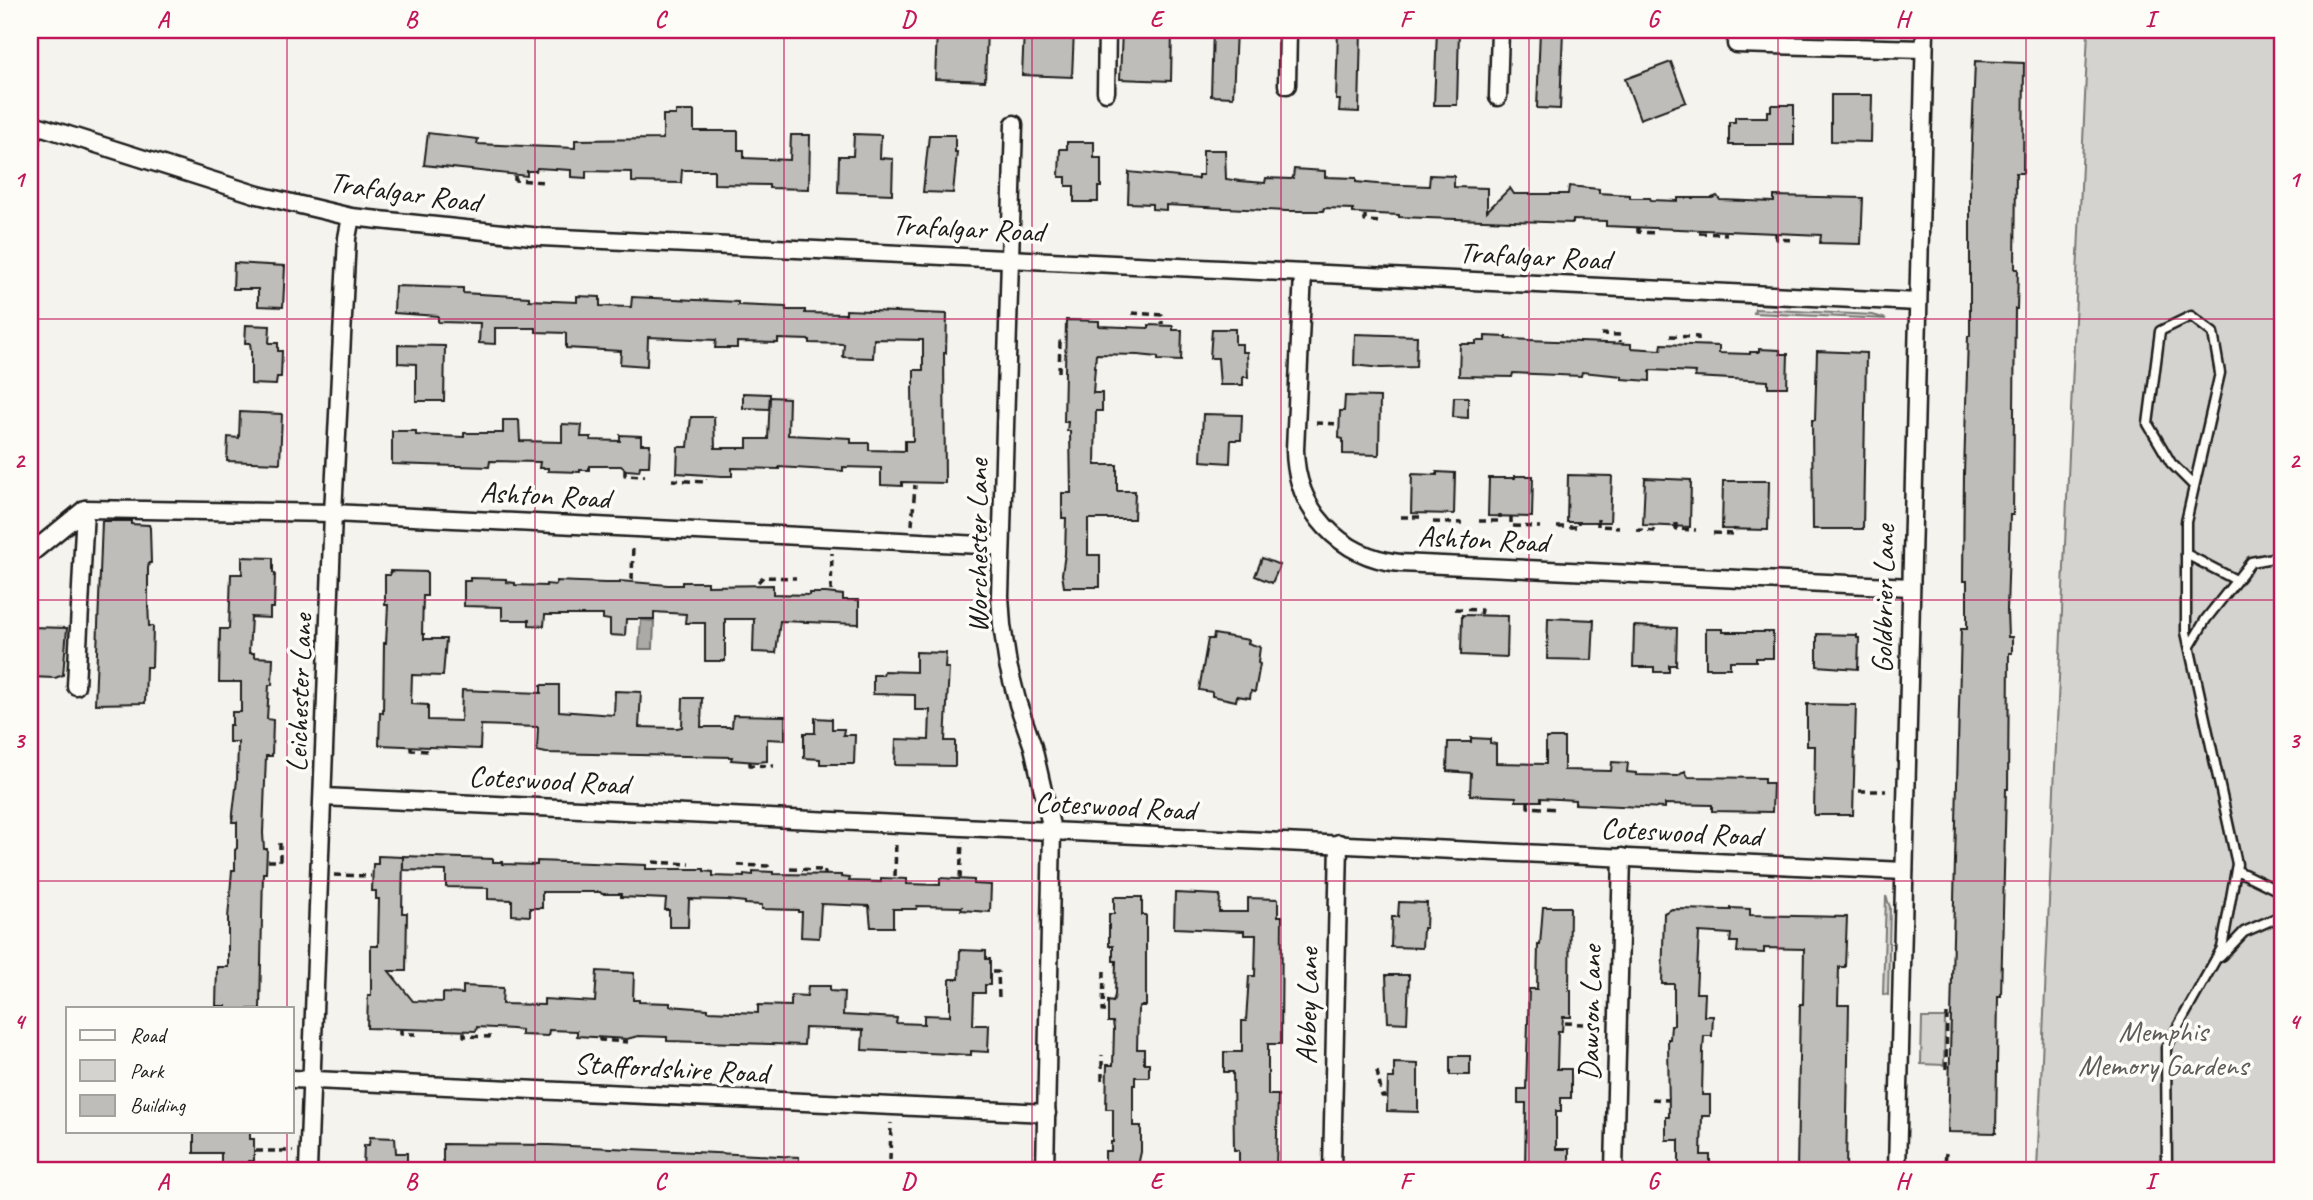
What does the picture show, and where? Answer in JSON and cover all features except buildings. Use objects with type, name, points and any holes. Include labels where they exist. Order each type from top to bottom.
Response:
[{"type":"street","points":[[1106,92],[1107,30]]},
{"type":"street","points":[[1287,85],[1288,30]]},
{"type":"street","points":[[1498,97],[1500,30]]},
{"type":"street","name":"Goldbrier Lane","points":[[1897,1170],[1925,30]]},
{"type":"street","points":[[1736,44],[1924,50]]},
{"type":"street","name":"Worchester Lane","points":[[1014,124],[1001,546],[1002,625],[1008,665],[1033,747],[1052,830],[1045,1170]]},
{"type":"street","name":"Trafalgar Road","points":[[34,125],[258,195],[351,217],[541,237],[1918,302]]},
{"type":"street","name":"Leichester Lane","points":[[308,1170],[333,513],[347,238],[351,217]]},
{"type":"street","name":"Ashton Road","points":[[1303,272],[1295,450],[1297,472],[1304,497],[1321,523],[1355,551],[1379,560],[1399,563],[1911,587]]},
{"type":"street","points":[[30,554],[85,509]]},
{"type":"street","points":[[76,686],[85,509]]},
{"type":"street","name":"Ashton Road","points":[[85,509],[333,513],[1001,546]]},
{"type":"street","name":"Coteswood Road","points":[[323,797],[1904,871]]},
{"type":"street","name":"Abbey Lane","points":[[1332,1170],[1339,843]]},
{"type":"street","name":"Dawson Lane","points":[[1614,1170],[1622,857]]},
{"type":"street","name":"Staffordshire Road","points":[[294,1079],[1046,1113]]},
{"type":"lane","points":[[30,156],[34,125]]},
{"type":"lane","points":[[2167,1170],[2166,1048],[2222,948],[2237,864],[2186,632],[2186,522],[2220,373],[2213,333],[2190,316],[2160,331],[2148,424],[2171,464],[2194,486]]},
{"type":"lane","points":[[2186,554],[2236,580]]},
{"type":"lane","points":[[2190,646],[2206,619],[2250,562],[2283,556]]},
{"type":"lane","points":[[2236,870],[2283,893]]},
{"type":"lane","points":[[2213,964],[2244,932],[2283,915]]},
{"type":"path","points":[[515,176],[515,180],[544,182]]},
{"type":"path","points":[[1365,215],[1365,221],[1383,222]]},
{"type":"path","points":[[1638,228],[1638,232],[1657,233]]},
{"type":"path","points":[[1699,233],[1727,234]]},
{"type":"path","points":[[1776,234],[1776,239],[1794,240]]},
{"type":"path","points":[[1132,313],[1162,315],[1161,324]]},
{"type":"path","points":[[1601,334],[1620,335],[1620,342]]},
{"type":"path","points":[[1670,336],[1699,337],[1698,344]]},
{"type":"path","points":[[1059,372],[1060,342],[1065,342]]},
{"type":"path","points":[[1316,423],[1338,424]]},
{"type":"path","points":[[625,469],[625,475],[645,476]]},
{"type":"path","points":[[672,480],[705,482],[705,478]]},
{"type":"path","points":[[912,528],[915,485]]},
{"type":"path","points":[[1479,521],[1500,521],[1500,514]]},
{"type":"path","points":[[1511,516],[1511,526],[1540,527]]},
{"type":"path","points":[[1401,517],[1421,517]]},
{"type":"path","points":[[1598,519],[1598,526],[1619,527]]},
{"type":"path","points":[[1557,527],[1578,527],[1578,521]]},
{"type":"path","points":[[1433,522],[1462,523]]},
{"type":"path","points":[[1676,523],[1676,529],[1696,530]]},
{"type":"path","points":[[1636,530],[1656,531],[1656,525]]},
{"type":"path","points":[[1713,533],[1734,534],[1735,528]]},
{"type":"path","points":[[632,580],[633,541]]},
{"type":"path","points":[[831,591],[832,551]]},
{"type":"path","points":[[758,582],[763,577],[796,578]]},
{"type":"path","points":[[1455,609],[1481,610],[1480,614]]},
{"type":"path","points":[[411,747],[411,750],[429,751]]},
{"type":"path","points":[[750,762],[750,765],[774,766]]},
{"type":"path","points":[[1858,791],[1886,791]]},
{"type":"path","points":[[1528,802],[1528,807],[1558,809]]},
{"type":"path","points":[[895,876],[896,837]]},
{"type":"path","points":[[960,878],[962,839]]},
{"type":"path","points":[[268,861],[280,861],[280,843]]},
{"type":"path","points":[[653,862],[691,863]]},
{"type":"path","points":[[738,865],[768,866],[768,871]]},
{"type":"path","points":[[790,869],[825,870],[825,874]]},
{"type":"path","points":[[333,875],[370,876]]},
{"type":"path","points":[[1104,971],[1103,1011],[1107,1011]]},
{"type":"path","points":[[992,972],[998,972],[999,998]]},
{"type":"path","points":[[1946,1069],[1949,1047],[1947,1014]]},
{"type":"path","points":[[1565,1023],[1584,1024]]},
{"type":"path","points":[[401,1030],[401,1034],[419,1034]]},
{"type":"path","points":[[464,1032],[464,1036],[493,1037]]},
{"type":"path","points":[[600,1038],[628,1042]]},
{"type":"path","points":[[1102,1055],[1102,1080]]},
{"type":"path","points":[[1377,1071],[1382,1096],[1387,1096]]},
{"type":"path","points":[[1652,1099],[1668,1100]]},
{"type":"path","points":[[890,1160],[892,1119]]},
{"type":"path","points":[[256,1151],[295,1152]]},
{"type":"path","points":[[1946,1153],[1945,1164],[1949,1164]]},
{"type":"green space","name":"Memphis Memory Gardens","points":[[2088,30],[2283,30],[2283,1170],[2037,1170]]},
{"type":"green space","points":[[1755,309],[1873,315],[1886,319],[1754,313]]},
{"type":"green space","points":[[1886,896],[1890,907],[1888,995],[1883,994]]},
{"type":"green space","points":[[1922,1018],[1945,1018],[1944,1065],[1921,1064]]},
{"type":"shaded area","points":[[641,620],[654,621],[653,649],[639,649]]}]
